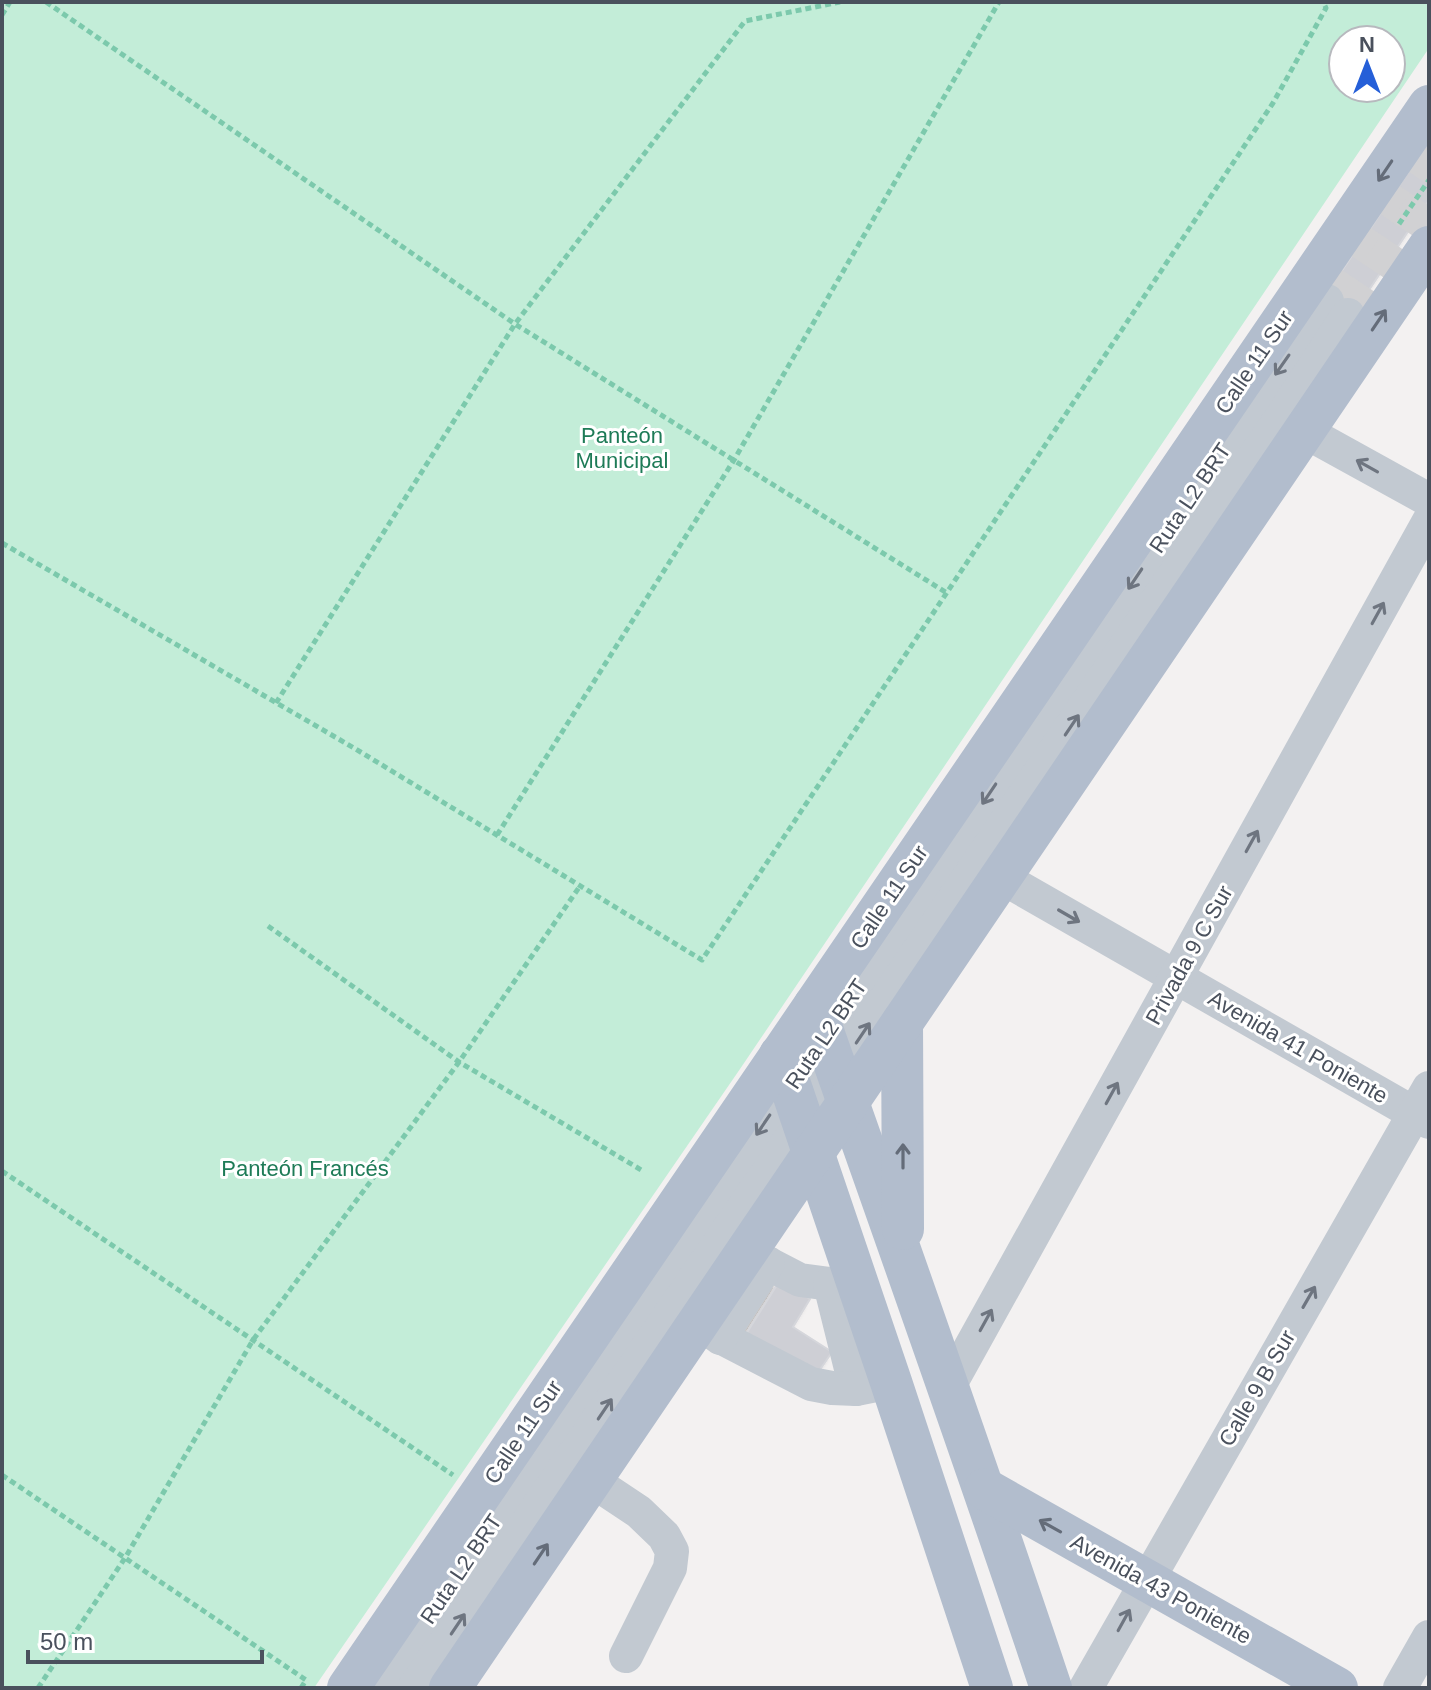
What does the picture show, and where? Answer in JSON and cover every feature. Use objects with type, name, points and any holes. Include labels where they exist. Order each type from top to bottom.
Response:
[{"type":"main road","name":"Calle 11 Sur","points":[[348,1688],[816,1086],[1429,106]]},
{"type":"main road","name":"Calle 11 Sur","points":[[450,1688],[591,1480],[708,1332],[757,1258],[816,1086],[902,1023],[1429,247]]},
{"type":"main road","points":[[902,1023],[903,1262]]},
{"type":"main road","points":[[816,1086],[903,1262],[985,1489],[1051,1688]]},
{"type":"main road","points":[[816,1086],[844,1283],[874,1385],[992,1688]]},
{"type":"main road","name":"Avenida 43 Poniente","points":[[985,1489],[1337,1688]]},
{"type":"street","name":"Ruta L2 BRT","points":[[380,1688],[816,1086],[1281,418],[1338,308]]},
{"type":"street","points":[[1304,431],[1429,500]]},
{"type":"street","name":"Privada 9 C Sur","points":[[948,1388],[1429,521]]},
{"type":"street","name":"Avenida 41 Poniente","points":[[1001,877],[1176,977],[1424,1108]]},
{"type":"street","name":"Ruta L2 BRT","points":[[414,1688],[816,1086]]},
{"type":"street","points":[[816,1086],[1003,1688]]},
{"type":"street","points":[[816,1086],[1038,1688]]},
{"type":"street","name":"Calle 9 B Sur","points":[[1086,1688],[1424,1108]]},
{"type":"street","points":[[757,1258],[800,1280],[844,1283]]},
{"type":"street","points":[[708,1332],[811,1384],[832,1388],[874,1385]]},
{"type":"street","points":[[591,1480],[639,1512],[664,1536],[672,1551],[670,1568],[626,1656]]},
{"type":"street","points":[[1400,1688],[1429,1637]]},
{"type":"path","points":[[2,15],[10,2]]},
{"type":"path","points":[[46,2],[515,324],[947,593]]},
{"type":"path","points":[[276,703],[515,324],[745,21],[840,2]]},
{"type":"path","points":[[497,835],[734,460],[999,2]]},
{"type":"path","points":[[2,543],[276,703],[702,960],[1273,103],[1326,8],[1323,2]]},
{"type":"path","points":[[38,1688],[125,1558],[253,1340],[459,1062],[580,886]]},
{"type":"path","points":[[268,926],[459,1062],[643,1171]]},
{"type":"path","points":[[2,1171],[459,1479]]},
{"type":"path","points":[[2,1475],[306,1680],[301,1688]]},
{"type":"green space","name":"Panteón Municipal","points":[[2,2],[1429,2],[1429,48],[1407,81],[1407,24],[1327,24],[1327,104],[1391,104],[740,1069],[314,1688],[2,1688]]},
{"type":"building","points":[[1429,141],[1429,200],[1351,317],[1323,299]]},
{"type":"building","points":[[780,1280],[810,1299],[793,1327],[832,1352],[815,1377],[746,1334]]},
{"type":"tunnel","points":[[1327,301],[1429,150]]},
{"type":"tunnel","points":[[1348,315],[1429,195]]},
{"type":"park label","name":"Panteón Francés","points":[[305,1168]]}]
